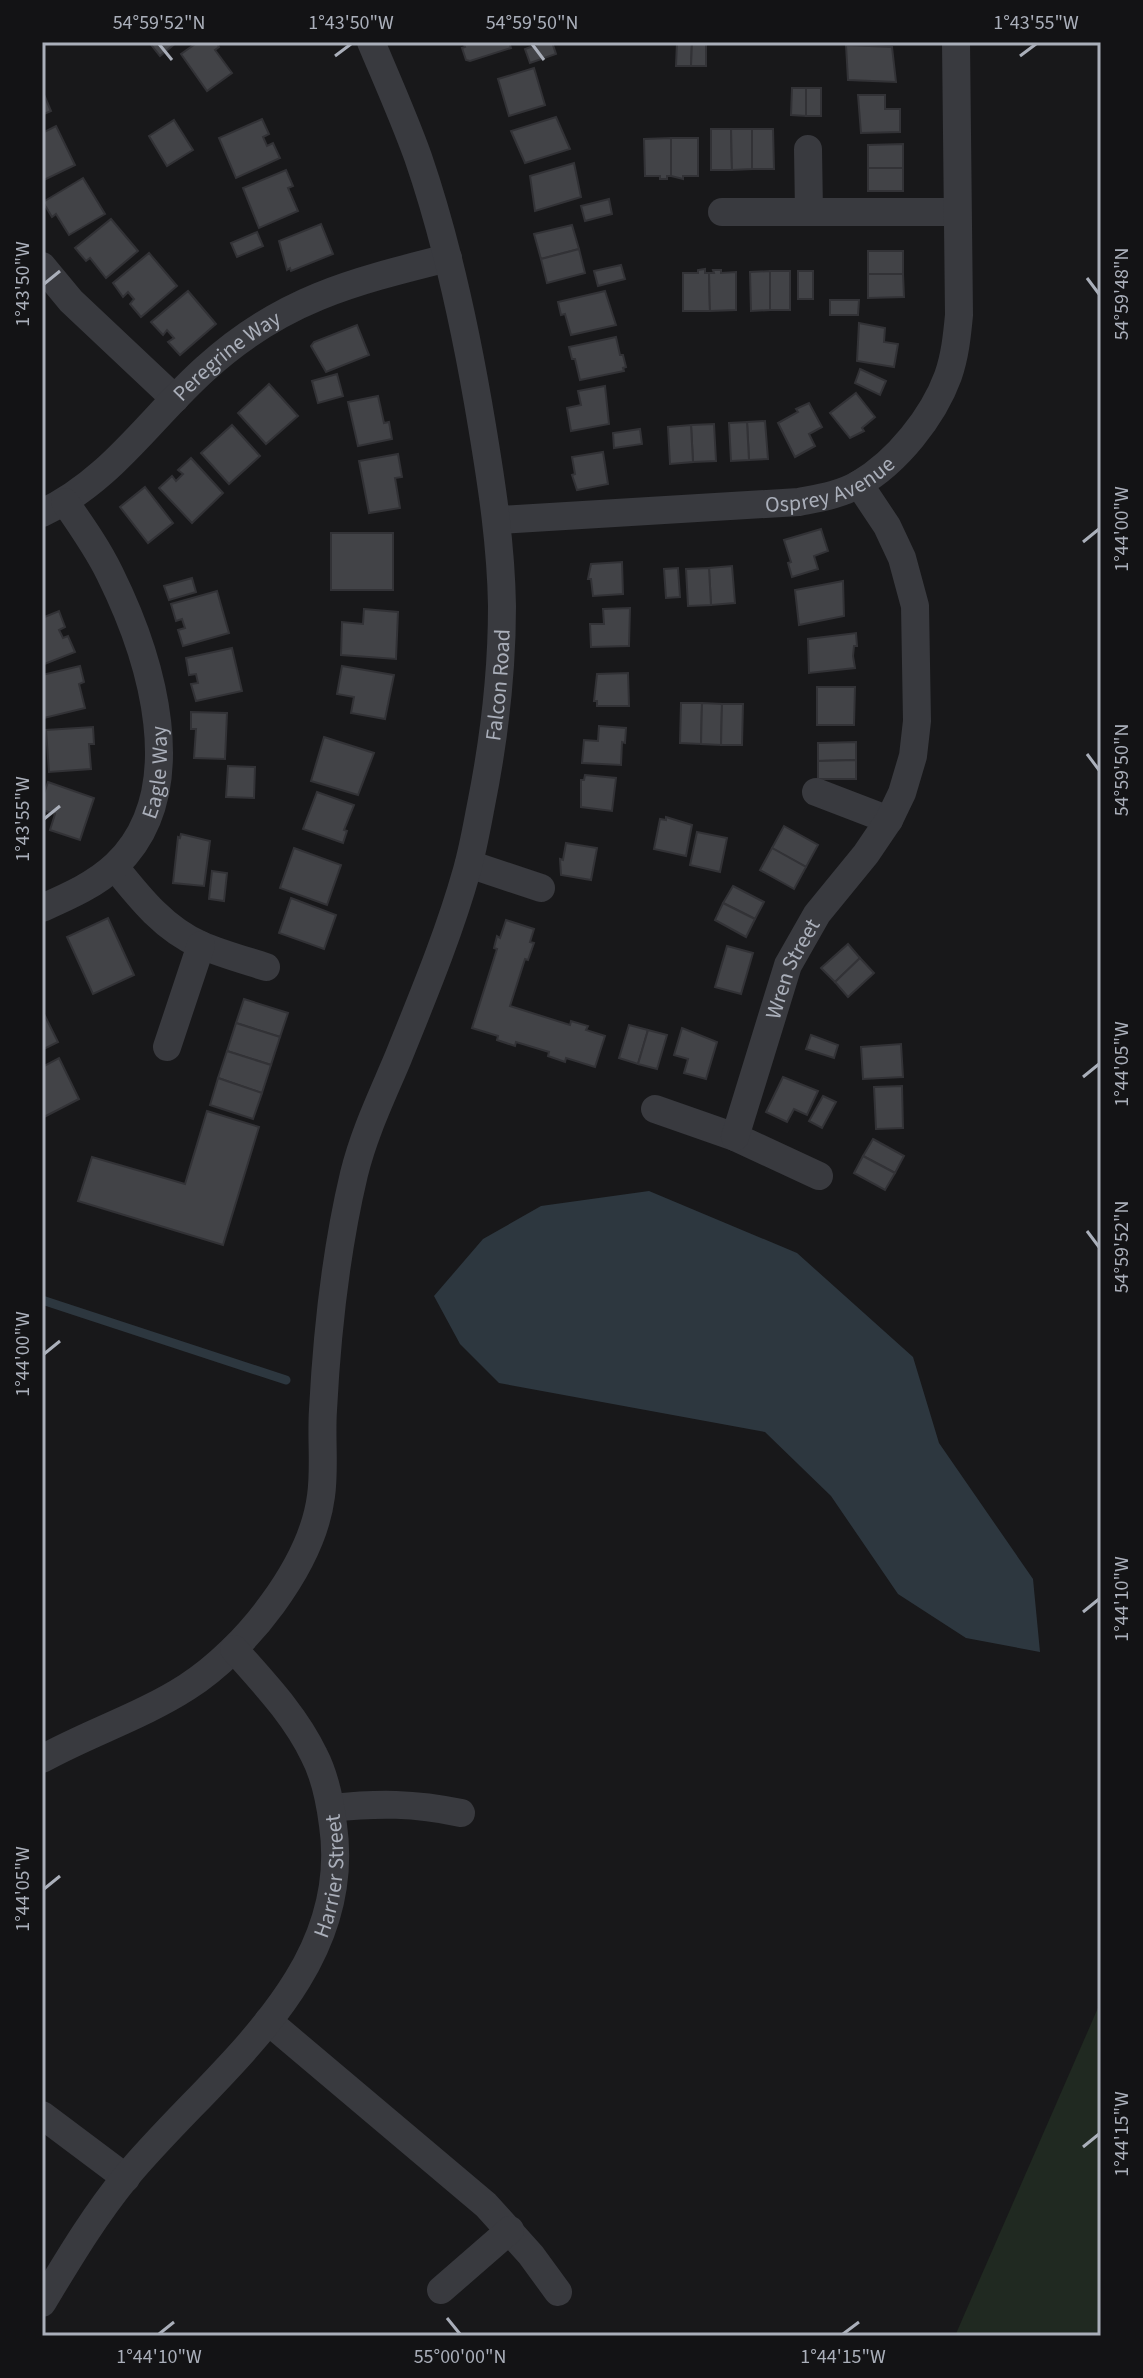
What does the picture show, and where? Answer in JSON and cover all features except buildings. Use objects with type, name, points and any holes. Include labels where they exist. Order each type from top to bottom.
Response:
[{"type":"street","name":"Falcon Road","points":[[42,1759],[178,1692],[212,1669],[234,1649],[289,1578],[311,1534],[321,1498],[323,1412],[346,1214],[369,1125],[427,987],[469,864],[487,773],[497,699],[502,608],[498,520],[473,370],[448,258],[419,160],[371,42]]},
{"type":"street","name":"Osprey Avenue","points":[[498,520],[769,505],[835,494],[859,484],[890,460],[915,433],[933,406],[948,377],[956,348],[959,315],[956,42]]},
{"type":"street","points":[[808,149],[809,212]]},
{"type":"street","points":[[722,212],[956,212]]},
{"type":"street","name":"Peregrine Way","points":[[54,507],[92,483],[121,457],[175,399],[233,345],[301,303],[362,280],[448,258]]},
{"type":"street","points":[[42,266],[71,301],[175,399]]},
{"type":"street","name":"Wren Street","points":[[735,1137],[788,965],[817,914],[866,854],[889,820],[902,793],[913,756],[917,721],[915,606],[902,558],[887,526],[859,484]]},
{"type":"street","name":"Eagle Way","points":[[54,507],[109,572],[145,666],[155,712],[158,771],[154,798],[132,847],[115,867]]},
{"type":"street","points":[[816,792],[889,820]]},
{"type":"street","points":[[469,864],[541,888]]},
{"type":"street","points":[[42,908],[90,885],[115,867],[161,919],[201,945],[266,967]]},
{"type":"street","points":[[167,1047],[201,945]]},
{"type":"street","points":[[655,1109],[735,1137],[819,1176]]},
{"type":"street","name":"Harrier Street","points":[[42,2303],[85,2232],[126,2178],[268,2021],[307,1966],[331,1905],[336,1874],[331,1808],[314,1755],[295,1723],[234,1649]]},
{"type":"street","points":[[331,1808],[378,1803],[423,1805],[461,1813]]},
{"type":"street","points":[[268,2021],[462,2183],[510,2230],[558,2292]]},
{"type":"street","points":[[42,2115],[126,2178]]},
{"type":"street","points":[[441,2290],[510,2230]]},
{"type":"shaded area","points":[[649,1191],[797,1253],[913,1357],[939,1443],[1033,1579],[1040,1652],[966,1638],[898,1594],[831,1496],[765,1432],[499,1383],[460,1344],[434,1296],[483,1239],[541,1206]]},
{"type":"shaded area","points":[[1101,2001],[1101,2336],[955,2336]]},
{"type":"waterway","points":[[42,1300],[286,1380]]}]
